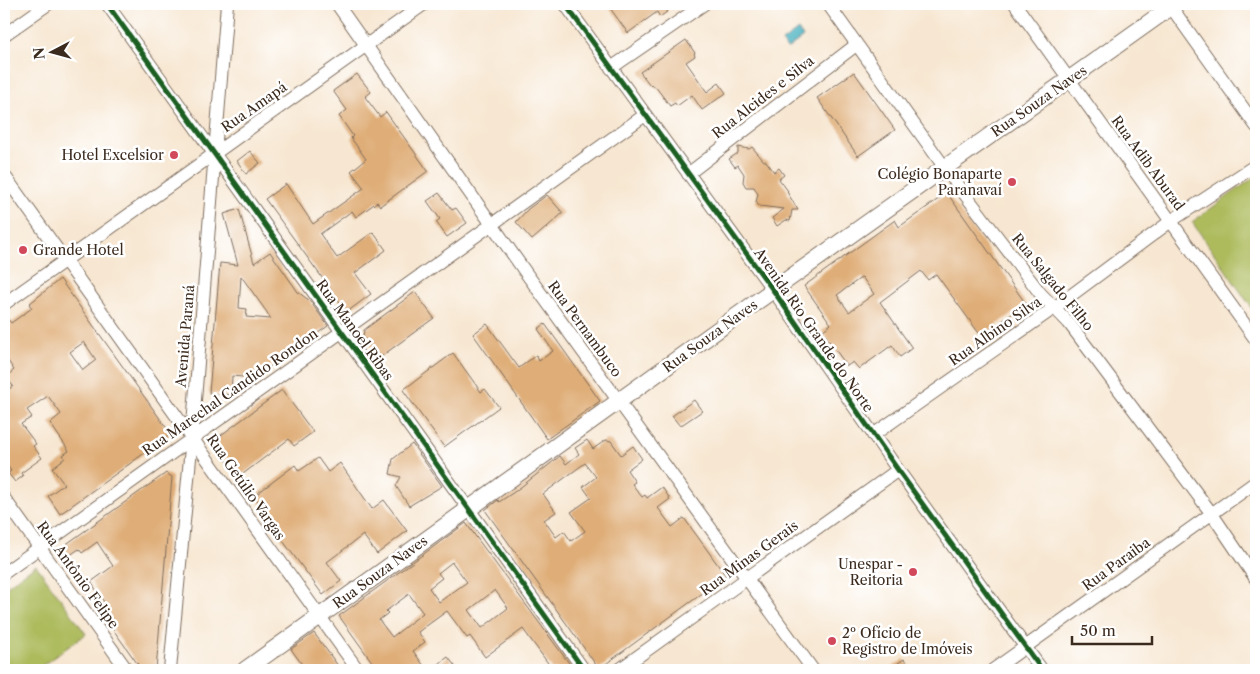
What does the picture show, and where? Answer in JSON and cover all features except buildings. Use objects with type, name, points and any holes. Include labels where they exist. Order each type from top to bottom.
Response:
[{"type":"main road","name":"Rua Souza Naves","points":[[245,670],[1172,5]]},
{"type":"street","points":[[4,36],[48,4]]},
{"type":"street","name":"Rua Manoel Ribas","points":[[107,4],[584,670]]},
{"type":"street","name":"Avenida Paraná","points":[[170,670],[192,437],[227,4]]},
{"type":"street","name":"Rua Pernambuco","points":[[337,4],[619,402],[813,670]]},
{"type":"street","name":"Rua Amapá","points":[[4,304],[424,4]]},
{"type":"street","name":"Avenida Rio Grande do Norte","points":[[565,4],[773,290],[898,470],[1042,670]]},
{"type":"street","points":[[611,68],[704,4]]},
{"type":"street","name":"Rua Salgado Filho","points":[[828,4],[945,168],[1040,293],[1069,323],[1212,514],[1256,578]]},
{"type":"street","name":"Rua Adib Aburad","points":[[1015,4],[1256,340]]},
{"type":"street","points":[[1172,5],[1256,126]]},
{"type":"street","name":"Rua Alcides e Silva","points":[[688,174],[856,45]]},
{"type":"street","name":"Rua Marechal Candido Rondon","points":[[4,573],[644,115]]},
{"type":"street","name":"Rua Albino Silva","points":[[874,435],[1054,308],[1171,221],[1256,165]]},
{"type":"street","name":"Rua Getúlio Vargas","points":[[4,175],[358,670]]},
{"type":"street","name":"Rua Minas Gerais","points":[[619,670],[898,470]]},
{"type":"street","name":"Rua Paraiba","points":[[993,670],[1256,482]]},
{"type":"street","name":"Rua Antônio Felipe","points":[[4,498],[126,670]]},
{"type":"green space","points":[[1256,176],[1256,314],[1192,222]]},
{"type":"green space","points":[[36,565],[86,634],[36,670],[4,670],[4,588]]},
{"type":"water","points":[[798,30],[803,37],[787,49],[782,42]]},
{"type":"cycle path","points":[[107,4],[584,670]]},
{"type":"cycle path","points":[[565,4],[773,290],[898,470],[1042,670]]},
{"type":"place","name":"Hotel Excelsior","points":[[174,155]]},
{"type":"place","name":"Colégio Bonaparte Paranavaí","points":[[1012,182]]},
{"type":"place","name":"Grande Hotel","points":[[23,250]]},
{"type":"place","name":"Unespar - Reitoria","points":[[913,572]]},
{"type":"place","name":"2º Ofício de Registro de Imóveis","points":[[832,641]]}]
